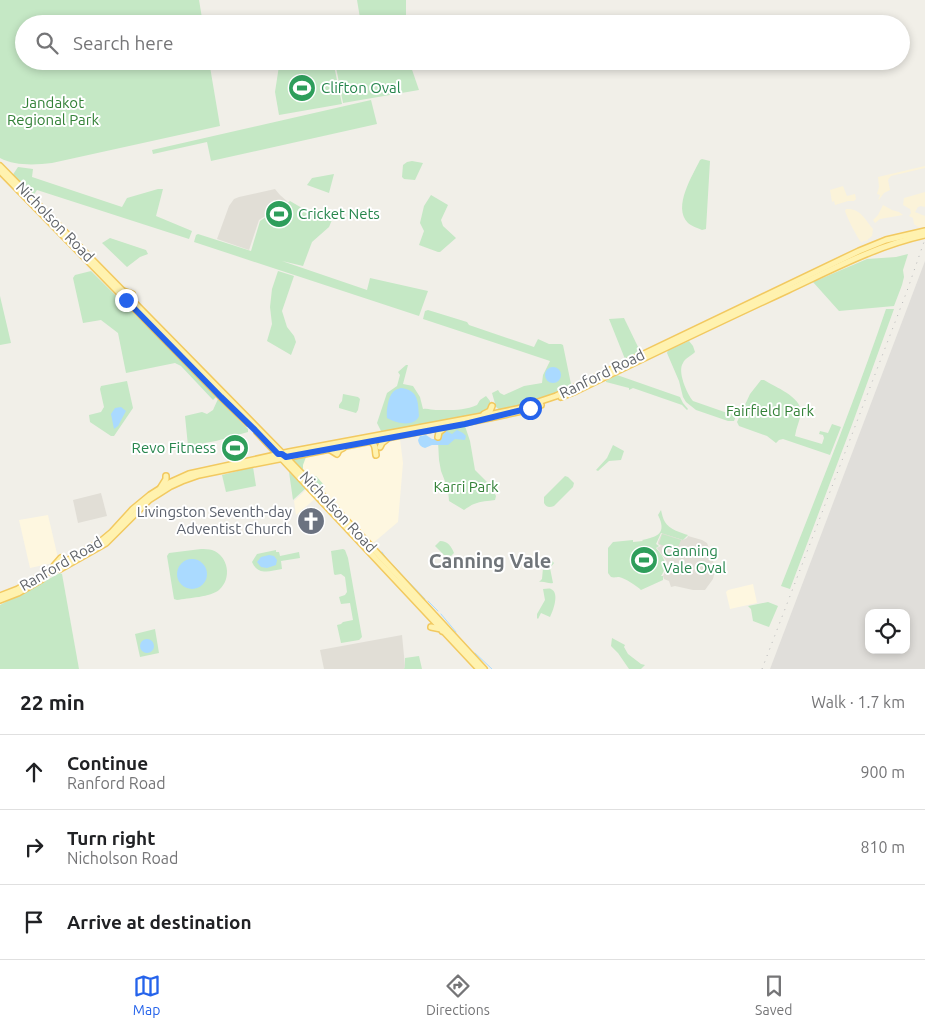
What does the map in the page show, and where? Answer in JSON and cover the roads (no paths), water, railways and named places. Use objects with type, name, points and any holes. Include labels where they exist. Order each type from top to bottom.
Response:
[{"type":"main road","name":"Nicholson Road","points":[[0,166],[278,447],[285,465],[297,477],[302,479],[479,669]]},
{"type":"main road","name":"Nicholson Road","points":[[0,172],[272,448],[292,463],[314,487],[325,494],[336,510],[484,669]]},
{"type":"main road","name":"Ranford Road","points":[[0,600],[18,593],[106,543],[149,500],[182,480],[282,456],[392,436],[439,432],[445,427],[546,404],[871,251],[925,234]]},
{"type":"main road","name":"Ranford Road","points":[[0,596],[18,589],[103,540],[150,495],[161,487],[188,474],[253,460],[328,449],[337,454],[337,451],[346,446],[368,440],[517,409],[556,396],[859,251],[886,240],[925,234]]},
{"type":"main road","points":[[121,290],[132,294]]},
{"type":"main road","points":[[763,301],[769,305],[772,298],[780,293]]},
{"type":"main road","points":[[665,354],[672,344]]},
{"type":"main road","points":[[222,392],[232,395]]},
{"type":"main road","points":[[482,416],[489,412],[492,406]]},
{"type":"main road","points":[[433,432],[438,424]]},
{"type":"main road","points":[[374,430],[368,440],[372,442],[376,455]]},
{"type":"main road","points":[[380,446],[382,442],[392,436]]},
{"type":"main road","points":[[253,460],[270,454],[272,448]]},
{"type":"main road","points":[[292,463],[293,458],[316,452]]},
{"type":"main road","points":[[220,475],[230,468]]},
{"type":"main road","points":[[161,487],[166,476]]},
{"type":"main road","points":[[336,510],[344,514],[346,513]]},
{"type":"main road","points":[[366,541],[375,545]]},
{"type":"main road","points":[[49,571],[61,558]]},
{"type":"main road","points":[[67,572],[75,560]]},
{"type":"main road","points":[[431,628],[440,629],[455,643]]},
{"type":"water","points":[[550,367],[556,367],[561,372],[559,381],[550,383],[545,378],[545,372]]},
{"type":"water","points":[[401,388],[411,391],[416,398],[419,416],[413,422],[400,423],[387,418],[387,408],[391,394]]},
{"type":"water","points":[[121,407],[126,411],[118,426],[114,429],[111,414],[115,408]]},
{"type":"water","points":[[457,430],[466,436],[465,440],[455,439],[448,445],[432,445],[425,448],[420,446],[418,442],[420,436],[426,435],[432,439],[440,439],[446,431],[452,434]]},
{"type":"water","points":[[274,556],[277,560],[276,565],[267,568],[261,567],[257,562],[261,557]]},
{"type":"water","points":[[192,559],[203,563],[207,574],[203,585],[192,589],[181,585],[177,574],[181,563]]},
{"type":"water","points":[[144,639],[150,639],[154,646],[150,653],[144,653],[140,649],[140,643]]},
{"type":"waterway","points":[[382,552],[425,599]]},
{"type":"waterway","points":[[428,601],[438,611]]},
{"type":"waterway","points":[[441,614],[456,632]]},
{"type":"waterway","points":[[475,653],[492,669]]},
{"type":"railway","points":[[762,669],[907,291],[925,239]]},
{"type":"place","name":"Clifton Oval","points":[[302,88]]},
{"type":"place","name":"Cricket Nets","points":[[279,214]]},
{"type":"place","name":"Revo Fitness","points":[[235,448]]},
{"type":"place","name":"Livingston Seventh-day Adventist Church","points":[[311,521]]},
{"type":"place","name":"Canning Vale Oval","points":[[644,560]]},
{"type":"district","name":"Canning Vale","points":[[490,561]]},
{"type":"park label","name":"Jandakot Regional Park","points":[[53,112]]},
{"type":"park label","name":"Fairfield Park","points":[[770,411]]},
{"type":"park label","name":"Karri Park","points":[[466,487]]}]
